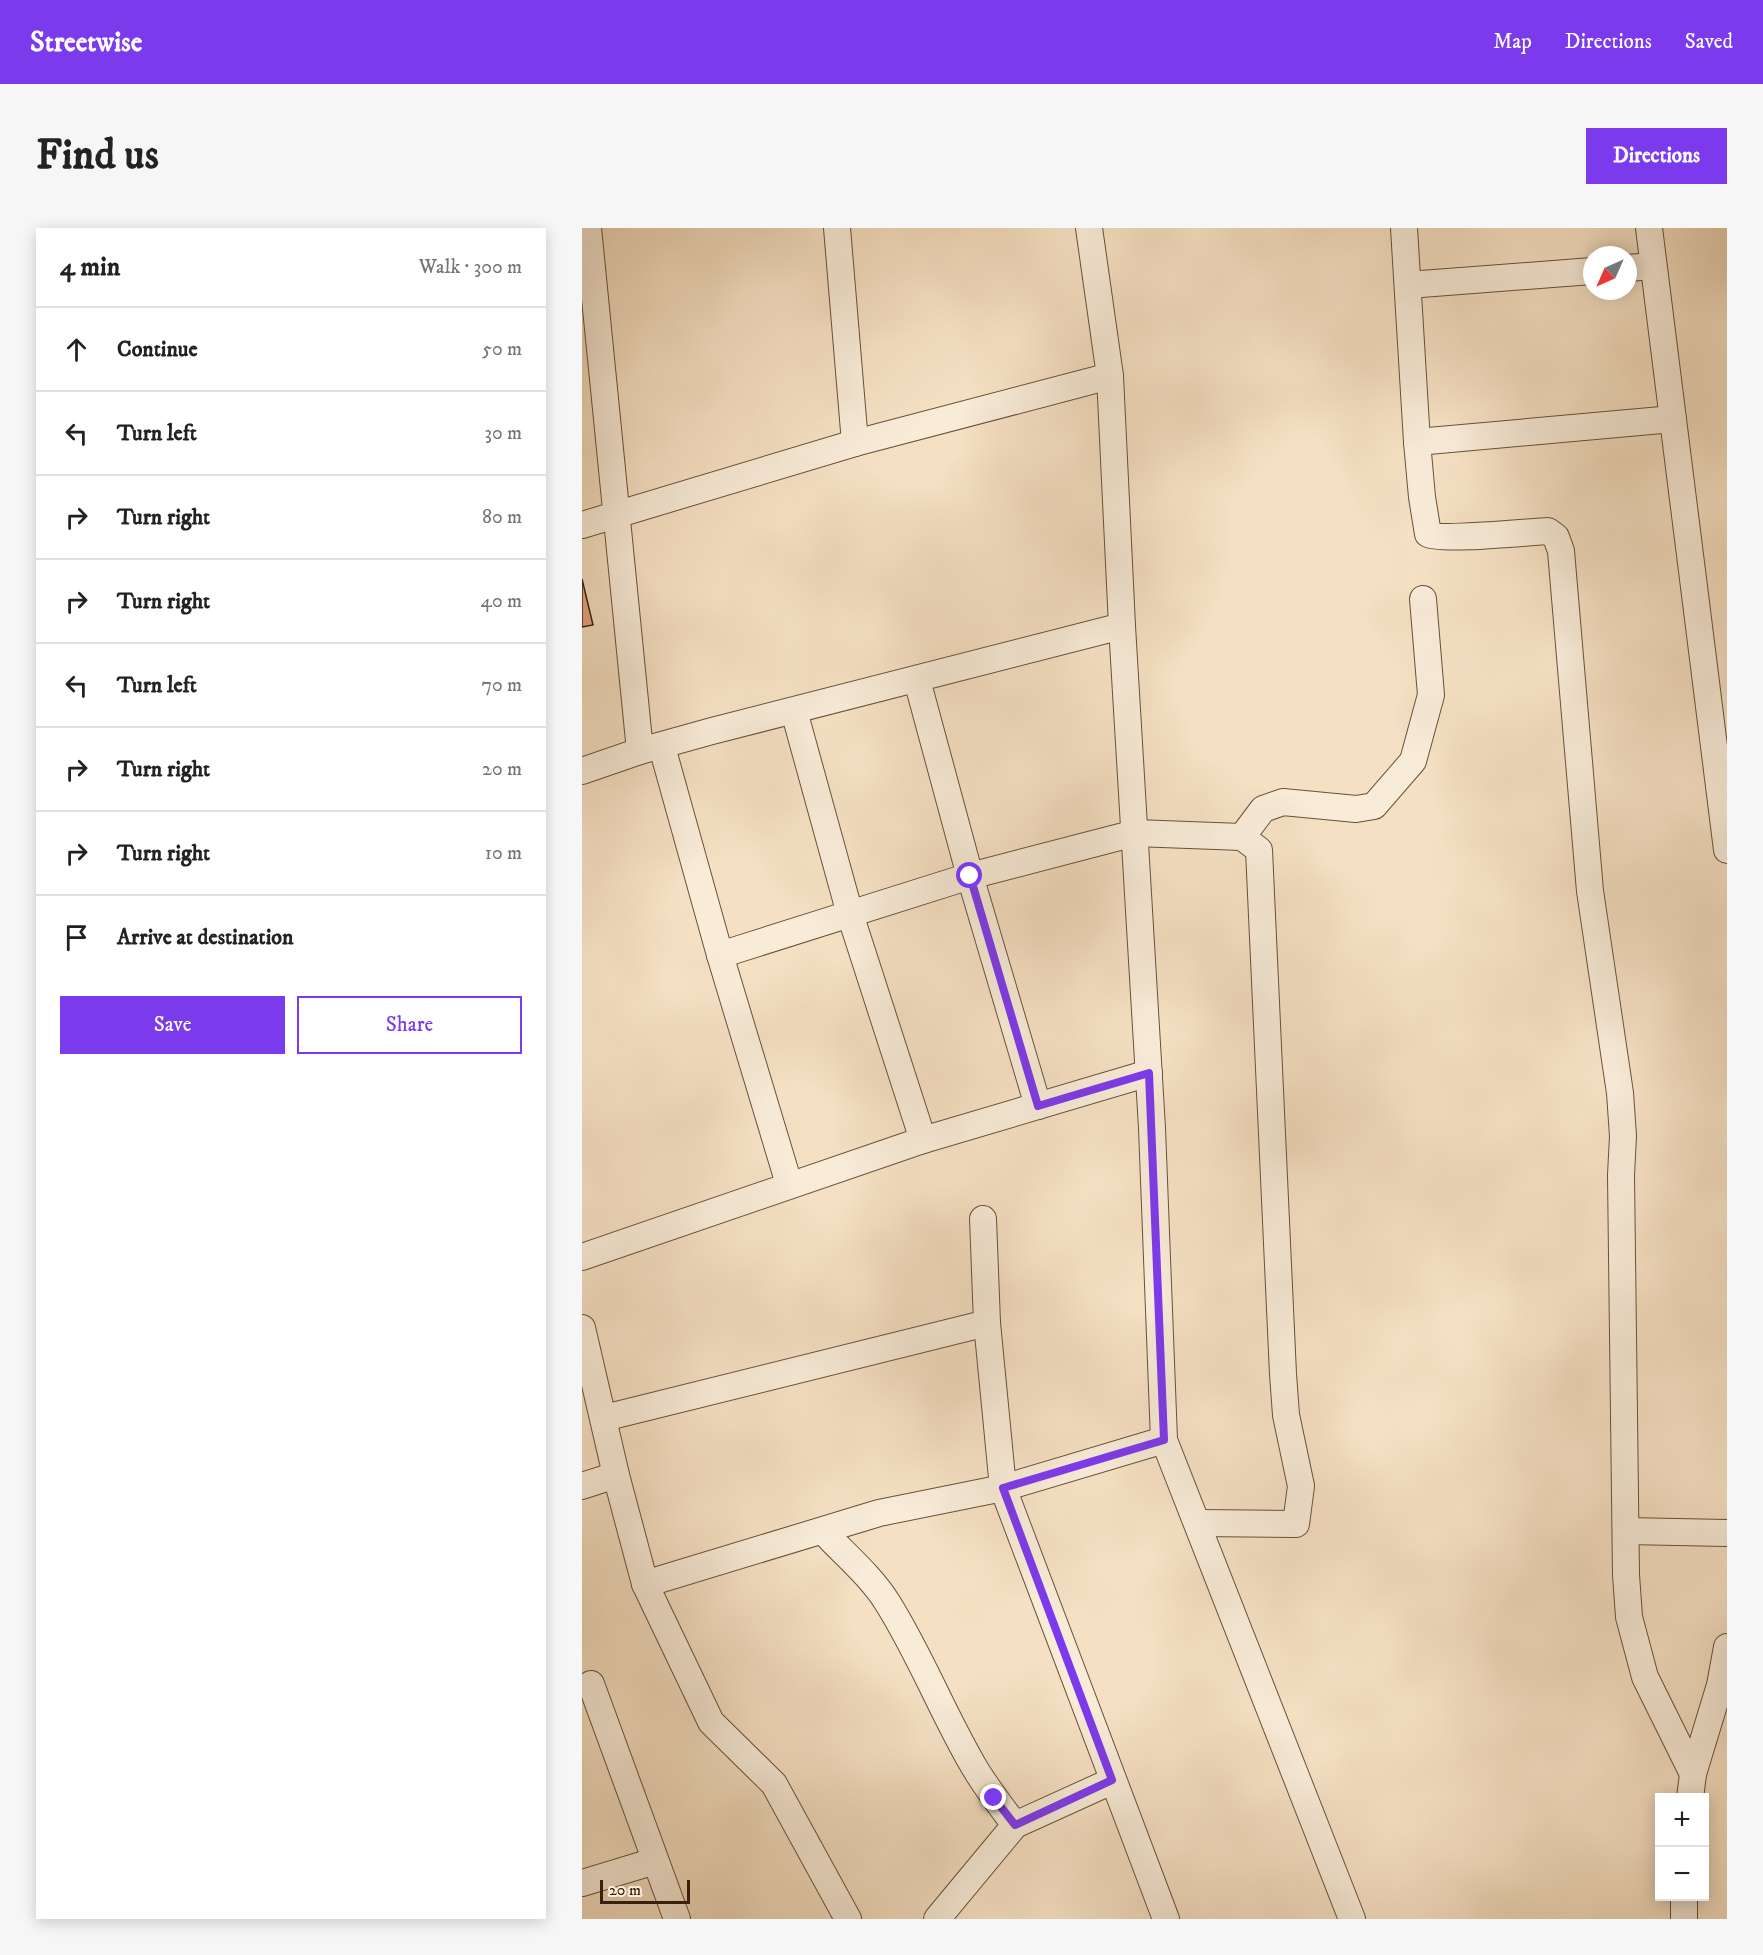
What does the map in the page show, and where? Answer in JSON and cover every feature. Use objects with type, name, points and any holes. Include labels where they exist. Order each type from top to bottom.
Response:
[{"type":"street","points":[[588,228],[617,513],[651,749],[720,955],[789,1184]]},
{"type":"street","points":[[837,228],[855,443]]},
{"type":"street","points":[[1089,228],[1110,376],[1122,626],[1149,1073],[1164,1440],[1352,1919]]},
{"type":"street","points":[[1404,228],[1422,497],[1428,534],[1433,537],[1454,537],[1548,531],[1556,537],[1561,551],[1590,891],[1620,1093],[1623,1136],[1621,1175],[1626,1575],[1629,1617],[1645,1677],[1691,1786]]},
{"type":"street","points":[[1649,228],[1727,850]]},
{"type":"street","points":[[1637,267],[1653,266]]},
{"type":"street","points":[[1408,285],[1583,272]]},
{"type":"street","points":[[582,525],[855,443],[1110,376]]},
{"type":"street","points":[[1418,442],[1673,419]]},
{"type":"street","points":[[1242,837],[1263,809],[1283,802],[1356,809],[1374,806],[1413,761],[1431,695],[1423,599]]},
{"type":"street","points":[[582,771],[712,731],[1122,626]]},
{"type":"street","points":[[917,680],[970,876],[1038,1106]]},
{"type":"street","points":[[794,711],[850,914],[923,1140]]},
{"type":"street","points":[[720,955],[970,876],[1136,833],[1242,837],[1259,850],[1286,1405],[1300,1486],[1296,1524],[1198,1523]]},
{"type":"street","points":[[582,1257],[789,1184],[923,1140],[1149,1073]]},
{"type":"street","points":[[983,1219],[987,1323],[1003,1488],[1166,1919]]},
{"type":"street","points":[[604,1418],[987,1323]]},
{"type":"street","points":[[582,1328],[616,1475],[645,1584],[711,1722],[774,1784],[848,1919]]},
{"type":"street","points":[[645,1584],[879,1514],[1003,1488],[1164,1440]]},
{"type":"street","points":[[582,1486],[616,1475]]},
{"type":"street","points":[[823,1531],[868,1578],[886,1601],[908,1638],[972,1763],[994,1798],[1015,1825]]},
{"type":"street","points":[[1626,1531],[1727,1533]]},
{"type":"street","points":[[1691,1786],[1720,1685],[1727,1647]]},
{"type":"street","points":[[591,1684],[677,1919]]},
{"type":"street","points":[[938,1919],[1015,1825],[1112,1780]]},
{"type":"street","points":[[582,1883],[656,1861]]},
{"type":"street","points":[[1684,1901],[1684,1919]]},
{"type":"building","points":[[582,579],[593,625],[582,627]]},
{"type":"route","points":[[970,876],[1038,1106],[1149,1073],[1164,1440],[1003,1488],[1112,1780],[1015,1825],[994,1798]]}]
